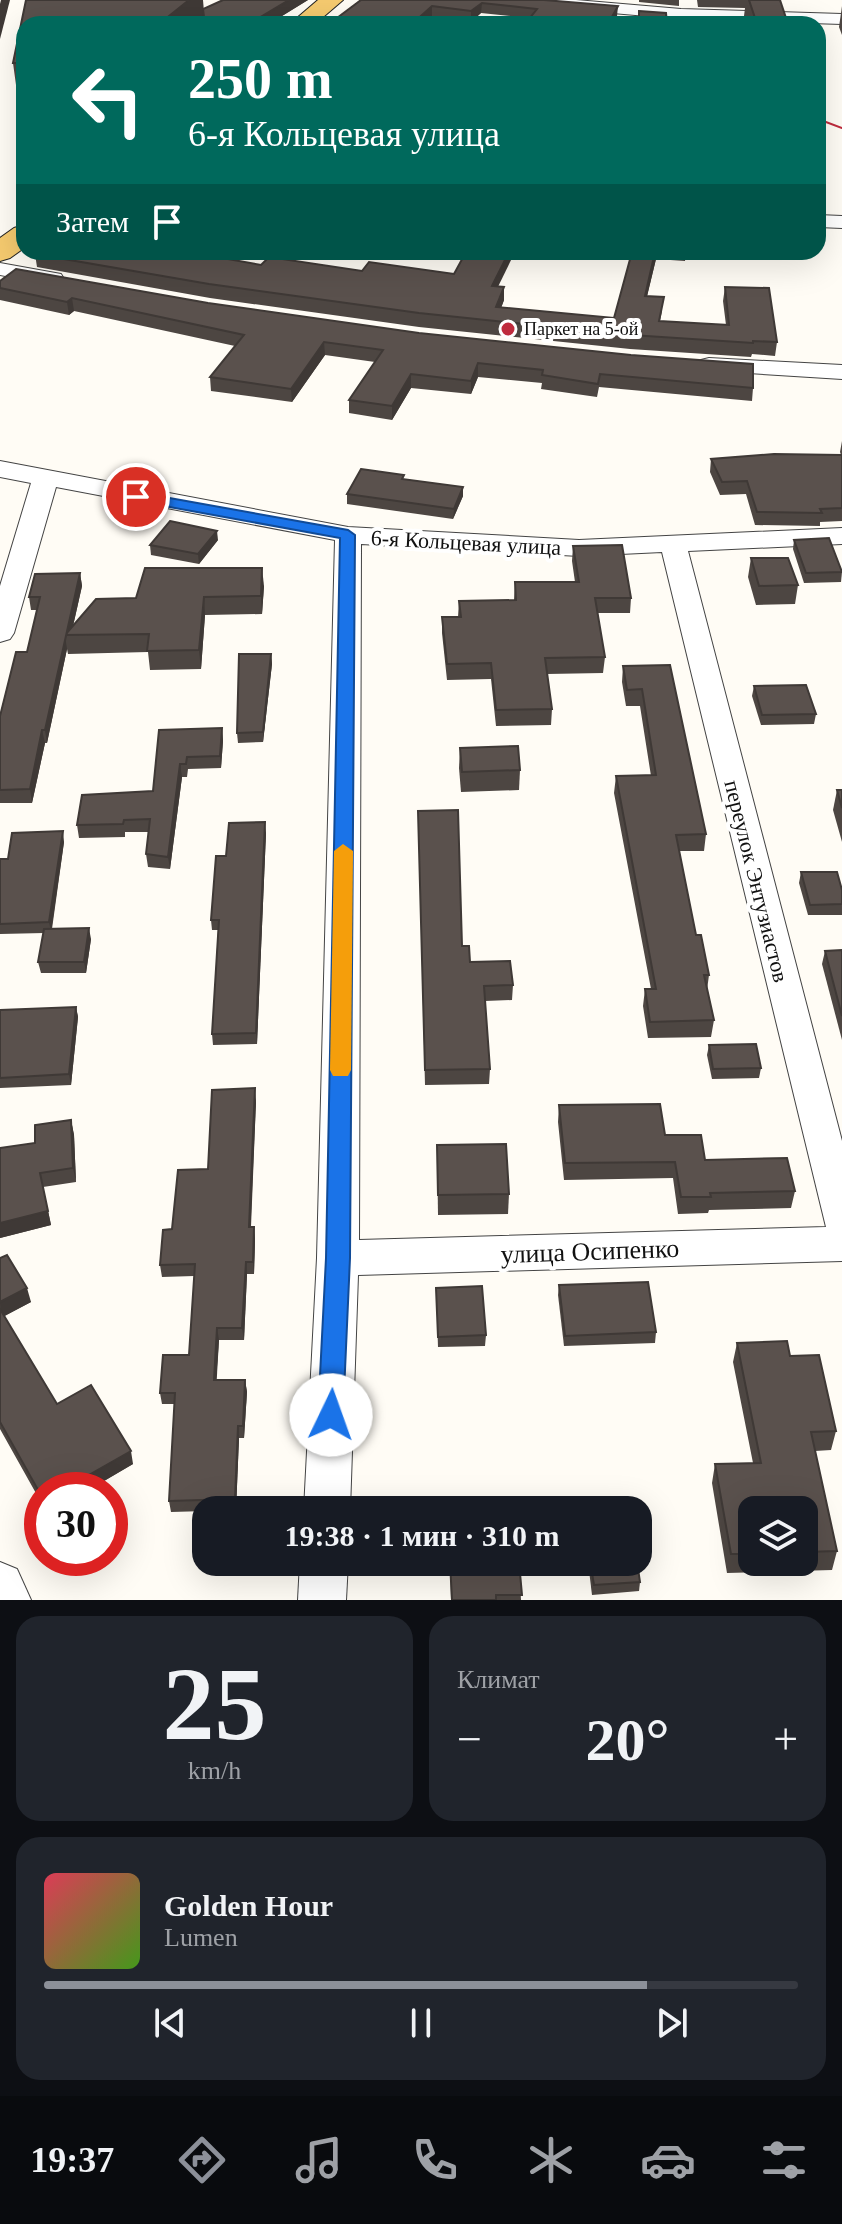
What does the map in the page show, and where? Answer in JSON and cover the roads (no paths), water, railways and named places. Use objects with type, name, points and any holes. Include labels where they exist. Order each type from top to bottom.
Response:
[{"type":"main road","points":[[299,16],[320,0]]},
{"type":"main road","points":[[311,16],[332,0]]},
{"type":"street","points":[[521,0],[656,16]]},
{"type":"street","points":[[0,269],[68,282]]},
{"type":"street","points":[[694,365],[842,372]]},
{"type":"street","name":"6-я Кольцевая улица","points":[[0,469],[45,480],[348,535],[508,547],[673,544],[842,536]]},
{"type":"street","points":[[0,633],[45,480]]},
{"type":"street","points":[[328,1496],[338,1258],[348,535]]},
{"type":"street","name":"переулок Энтузиастов","points":[[673,544],[842,1218]]},
{"type":"street","name":"улица Осипенко","points":[[338,1258],[842,1244]]},
{"type":"street","points":[[322,1600],[323,1576]]},
{"type":"street","points":[[0,1585],[7,1600]]},
{"type":"tram line","points":[[826,122],[842,128]]},
{"type":"place","name":"Паркет на 5-ой","points":[[508,329]]}]
